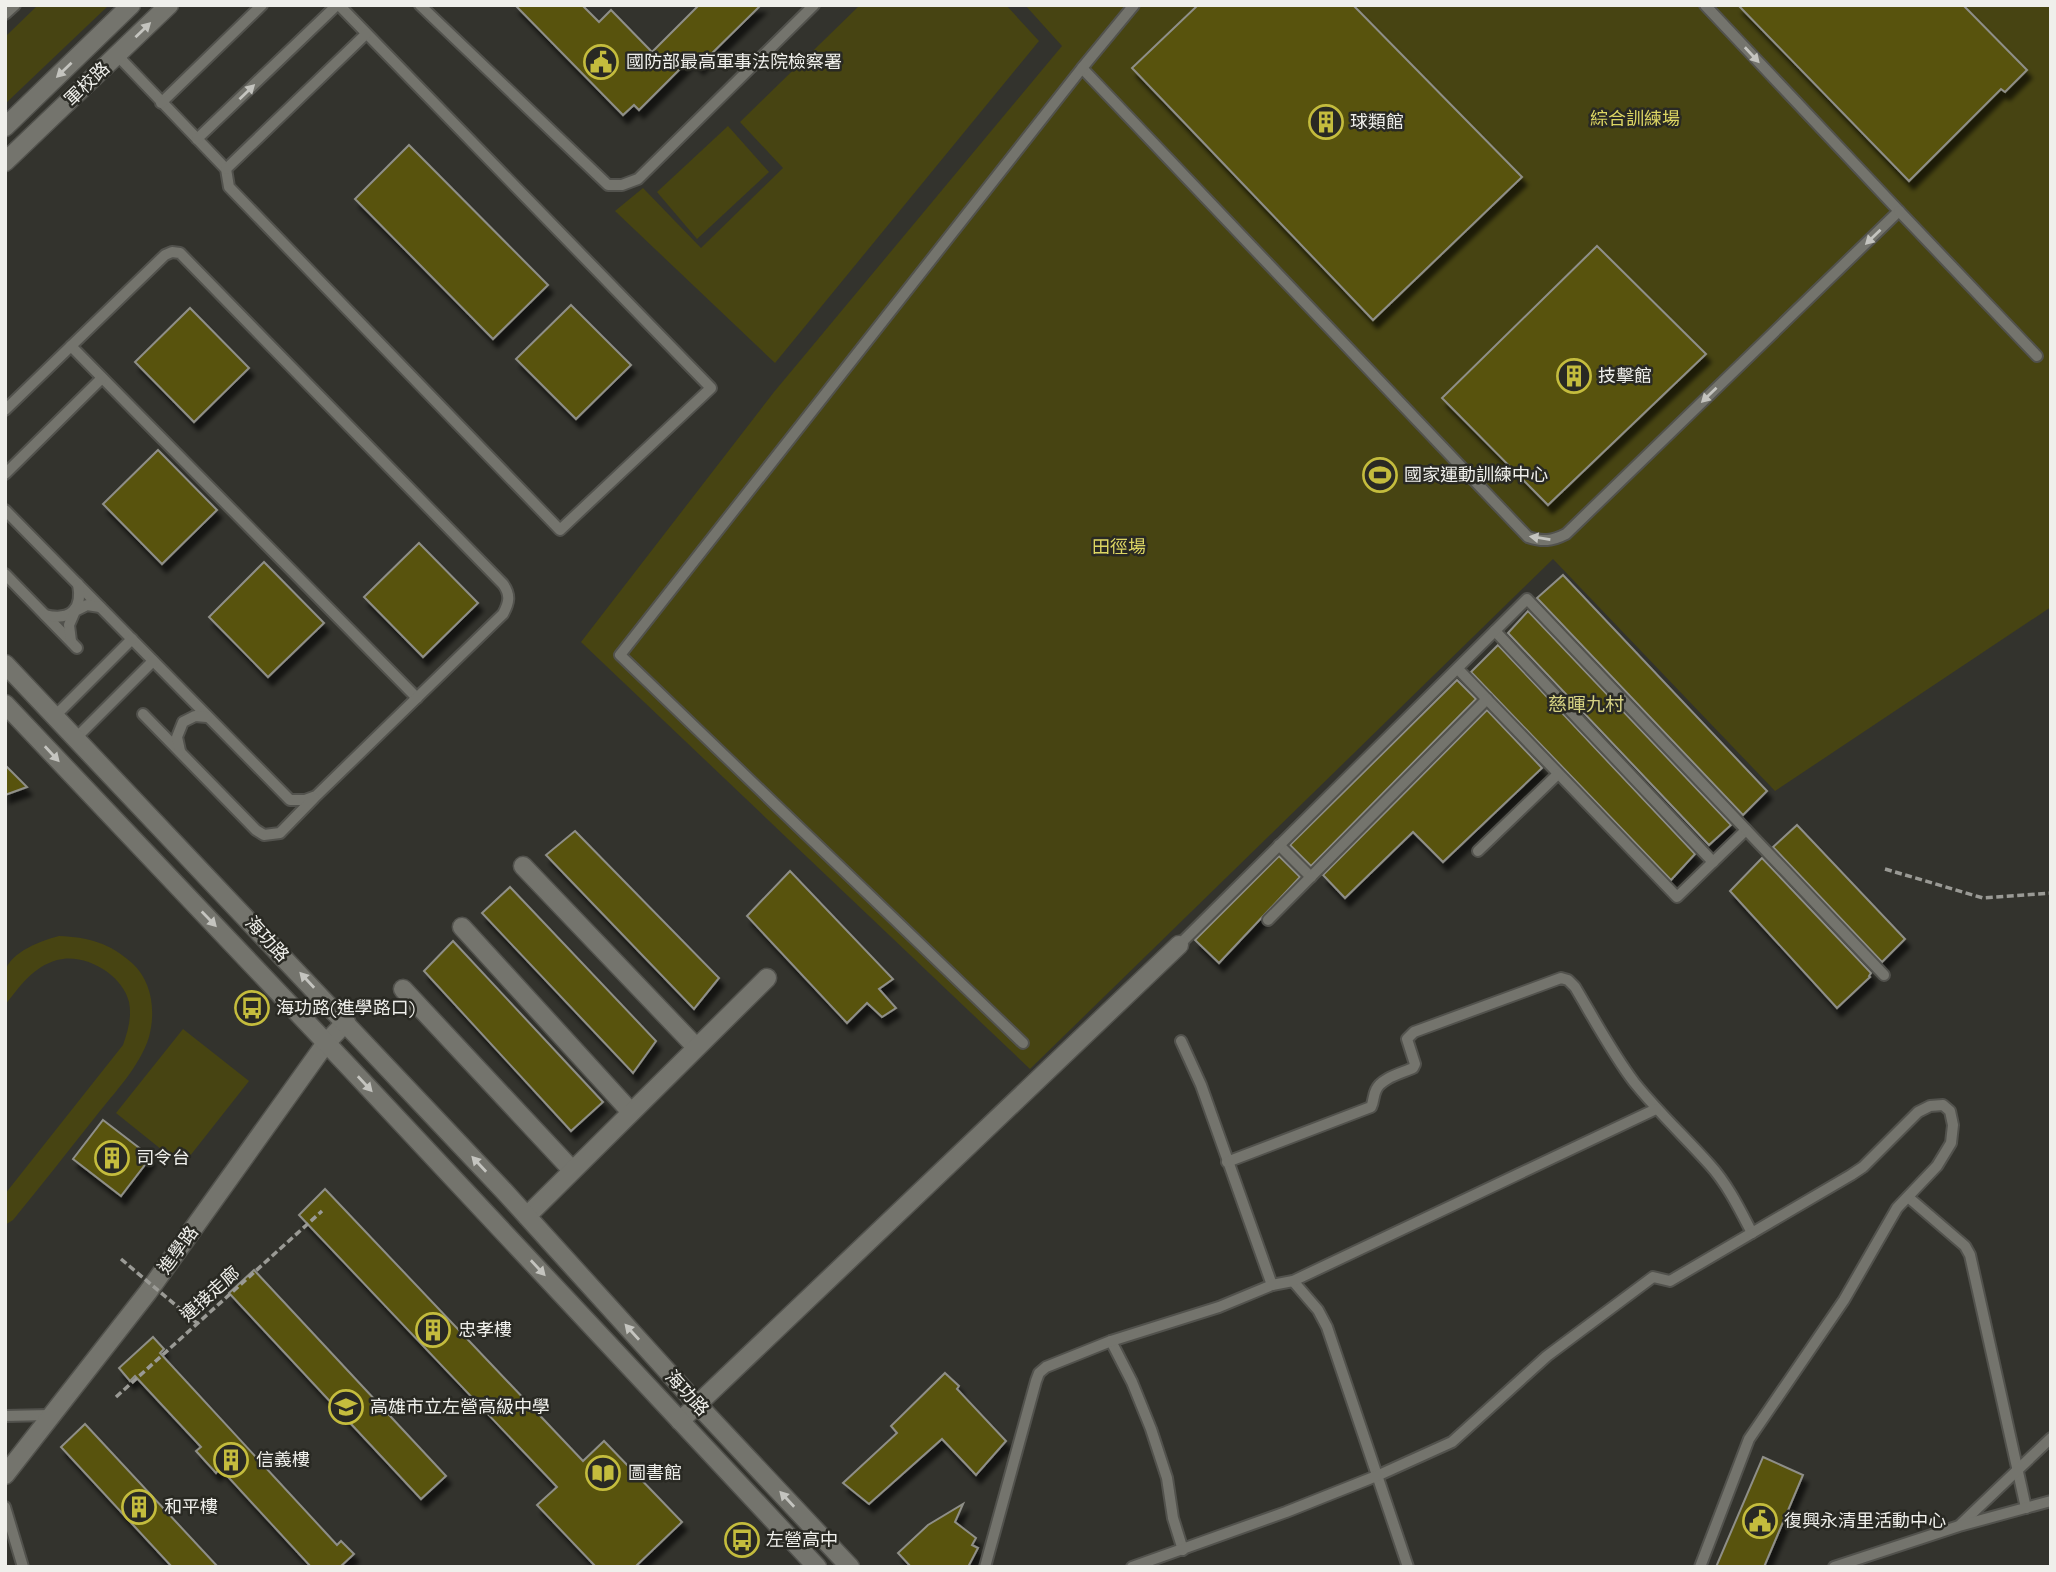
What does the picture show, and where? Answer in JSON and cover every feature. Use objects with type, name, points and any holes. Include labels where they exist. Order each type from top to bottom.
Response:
[{"type":"street","name":"軍校路","points":[[5,127],[131,5]]},
{"type":"street","name":"軍校路","points":[[5,162],[169,5]]},
{"type":"street","name":"海功路","points":[[5,664],[527,1216],[697,1404],[850,1567]]},
{"type":"street","name":"海功路","points":[[5,704],[817,1567]]},
{"type":"street","points":[[523,866],[696,1047]]},
{"type":"street","points":[[462,928],[630,1111]]},
{"type":"street","points":[[680,1421],[1179,945]]},
{"type":"street","points":[[507,1235],[767,978]]},
{"type":"street","points":[[403,989],[572,1170]]},
{"type":"street","name":"進學路","points":[[5,1475],[148,1292],[326,1043],[346,1023]]},
{"type":"lane","points":[[5,14],[15,5]]},
{"type":"lane","points":[[161,103],[262,5]]},
{"type":"lane","points":[[117,55],[161,103],[226,169],[229,187],[560,530],[711,388],[338,5],[197,139]]},
{"type":"lane","points":[[420,5],[608,185],[622,185],[638,179],[814,5]]},
{"type":"lane","points":[[1023,1043],[620,655],[1134,5]]},
{"type":"lane","points":[[1705,5],[2038,356]]},
{"type":"lane","points":[[226,169],[366,34]]},
{"type":"lane","points":[[1082,68],[1528,537],[1540,541],[1555,540],[1566,534],[1899,211]]},
{"type":"lane","points":[[5,410],[165,255],[180,253],[508,591],[508,605],[503,614],[279,832],[264,835],[257,830],[143,714]]},
{"type":"lane","points":[[71,346],[417,698]]},
{"type":"lane","points":[[5,474],[103,378]]},
{"type":"lane","points":[[5,510],[278,789],[290,800],[305,800],[316,796]]},
{"type":"lane","points":[[5,574],[74,645],[69,625],[80,596],[78,584]]},
{"type":"lane","points":[[1179,945],[1527,599],[1884,975]]},
{"type":"lane","points":[[45,615],[66,616],[87,605],[100,607]]},
{"type":"lane","points":[[1495,631],[1713,862]]},
{"type":"lane","points":[[55,716],[132,639]]},
{"type":"lane","points":[[76,738],[153,662]]},
{"type":"lane","points":[[1458,669],[1677,897],[1746,830]]},
{"type":"lane","points":[[181,753],[177,737],[189,707],[187,696]]},
{"type":"lane","points":[[1268,920],[1487,699]]},
{"type":"lane","points":[[155,726],[174,727],[195,716],[207,717]]},
{"type":"lane","points":[[1478,851],[1558,774]]},
{"type":"lane","points":[[278,789],[289,804],[290,822]]},
{"type":"lane","points":[[1279,845],[1311,877]]},
{"type":"lane","points":[[1227,1162],[1371,1107],[1376,1089],[1381,1083],[1413,1068],[1415,1064],[1407,1039],[1414,1032],[1561,978],[1568,980],[1575,987],[1610,1048],[1656,1109],[1712,1166],[1752,1233]]},
{"type":"lane","points":[[1181,1041],[1200,1085],[1272,1285]]},
{"type":"lane","points":[[1132,1567],[1379,1475],[1459,1437],[1548,1356],[1653,1277],[1670,1281],[1752,1233],[1863,1167],[1918,1112],[1930,1106],[1943,1105],[1950,1111],[1953,1125],[1951,1143],[1937,1166],[1897,1208],[1844,1300],[1749,1439],[1700,1567]]},
{"type":"lane","points":[[985,1567],[1040,1373],[1046,1367],[1111,1341],[1219,1307],[1272,1285],[1293,1281],[1656,1109]]},
{"type":"lane","points":[[1908,1197],[1965,1246],[1970,1255],[2026,1507]]},
{"type":"lane","points":[[1293,1281],[1318,1310],[1327,1327],[1408,1567]]},
{"type":"lane","points":[[1111,1341],[1132,1382],[1151,1429],[1167,1478],[1173,1518],[1183,1550]]},
{"type":"lane","points":[[5,1416],[50,1415]]},
{"type":"lane","points":[[1959,1526],[2051,1438]]},
{"type":"lane","points":[[1834,1567],[1959,1526],[2051,1501]]},
{"type":"lane","points":[[5,1507],[23,1567]]},
{"type":"path","points":[[1885,869],[1983,898],[2051,893]]},
{"type":"path","name":"連接走廊","points":[[116,1397],[322,1211]]},
{"type":"path","points":[[121,1259],[198,1324]]},
{"type":"green space","points":[[38,5],[109,5],[5,104],[5,37]]},
{"type":"green space","points":[[860,5],[1006,5],[1039,41],[775,363],[615,211],[643,188],[701,248],[783,168],[740,122]]},
{"type":"green space","name":"國家運動訓練中心","points":[[1025,5],[2051,5],[2051,607],[1775,791],[1553,559],[1030,1069],[581,642],[774,392],[1062,46]]},
{"type":"green space","points":[[728,126],[769,172],[697,239],[657,192]]},
{"type":"green space","points":[[59,936],[98,942],[115,950],[132,963],[144,978],[151,997],[151,1027],[145,1048],[126,1078],[13,1220],[5,1225],[5,1194],[123,1045],[129,1024],[129,1002],[119,983],[101,968],[79,959],[57,960],[41,967],[5,1005],[4,979],[9,964],[20,952]]},
{"type":"green space","points":[[183,1029],[249,1081],[182,1166],[116,1113]]},
{"type":"building","name":"國防部最高軍事法院檢察署","points":[[515,5],[582,5],[599,22],[611,10],[652,52],[699,5],[761,5],[699,66],[691,58],[639,110],[634,105],[623,115]]},
{"type":"building","name":"球類館","points":[[1198,5],[1353,5],[1522,177],[1373,320],[1132,68]]},
{"type":"building","points":[[1738,5],[1963,5],[2027,70],[2005,92],[2001,89],[1909,181]]},
{"type":"building","points":[[409,145],[548,285],[493,339],[355,199]]},
{"type":"building","name":"技擊館","points":[[1597,246],[1706,354],[1548,505],[1442,398]]},
{"type":"building","points":[[571,305],[631,365],[576,419],[516,359]]},
{"type":"building","points":[[190,308],[249,368],[194,422],[135,362]]},
{"type":"building","points":[[158,450],[217,510],[162,564],[103,504]]},
{"type":"building","points":[[419,543],[478,603],[423,657],[364,597]]},
{"type":"building","points":[[264,562],[324,623],[268,677],[209,617]]},
{"type":"building","points":[[1563,575],[1767,791],[1743,815],[1537,598]]},
{"type":"building","points":[[1528,611],[1731,825],[1709,845],[1508,633]]},
{"type":"building","points":[[1498,645],[1695,854],[1671,880],[1471,672]]},
{"type":"building","points":[[1457,680],[1476,699],[1311,866],[1290,845]]},
{"type":"building","points":[[1487,710],[1542,768],[1443,862],[1413,832],[1345,898],[1323,875]]},
{"type":"building","points":[[5,765],[27,787],[5,795]]},
{"type":"building","points":[[1797,825],[1905,939],[1882,962],[1773,847]]},
{"type":"building","points":[[575,831],[719,978],[694,1009],[546,855]]},
{"type":"building","points":[[1279,856],[1300,877],[1219,963],[1195,940]]},
{"type":"building","points":[[1762,858],[1871,973],[1837,1008],[1730,891]]},
{"type":"building","points":[[790,871],[893,979],[879,989],[896,1008],[882,1017],[867,1003],[847,1023],[747,916]]},
{"type":"building","points":[[510,887],[656,1041],[633,1073],[482,913]]},
{"type":"building","points":[[453,941],[603,1102],[571,1131],[424,971]]},
{"type":"building","name":"司令台","points":[[103,1120],[151,1157],[121,1196],[73,1159]]},
{"type":"building","points":[[325,1189],[583,1461],[604,1441],[682,1522],[635,1567],[596,1567],[537,1505],[557,1487],[299,1215]]},
{"type":"building","points":[[254,1270],[446,1476],[421,1499],[229,1293]]},
{"type":"building","name":"信義樓","points":[[153,1337],[164,1349],[160,1353],[337,1545],[341,1541],[354,1554],[340,1567],[311,1567],[220,1468],[216,1473],[196,1451],[201,1447],[135,1376],[130,1381],[119,1368]]},
{"type":"building","points":[[945,1373],[1006,1441],[976,1475],[942,1439],[869,1504],[843,1483],[897,1433],[891,1426]]},
{"type":"building","name":"和平樓","points":[[85,1424],[218,1567],[172,1567],[61,1447]]},
{"type":"building","name":"復興永清里活動中心","points":[[1763,1457],[1803,1475],[1764,1567],[1716,1567]]},
{"type":"building","points":[[963,1504],[955,1522],[976,1538],[972,1545],[978,1548],[968,1567],[911,1567],[898,1553],[928,1525]]},
{"type":"place","name":"國防部最高軍事法院檢察署","points":[[601,62]]},
{"type":"place","name":"球類館","points":[[1326,122]]},
{"type":"place","name":"技擊館","points":[[1574,376]]},
{"type":"place","name":"國家運動訓練中心","points":[[1380,475]]},
{"type":"place","name":"海功路(進學路口)","points":[[252,1008]]},
{"type":"place","name":"司令台","points":[[112,1158]]},
{"type":"place","name":"忠孝樓","points":[[433,1330]]},
{"type":"place","name":"高雄市立左營高級中學","points":[[346,1407]]},
{"type":"place","name":"信義樓","points":[[231,1460]]},
{"type":"place","name":"圖書館","points":[[603,1473]]},
{"type":"place","name":"和平樓","points":[[139,1507]]},
{"type":"place","name":"復興永清里活動中心","points":[[1760,1521]]},
{"type":"place","name":"左營高中","points":[[742,1540]]},
{"type":"district","name":"慈暉九村","points":[[1586,704]]},
{"type":"park label","name":"綜合訓練場","points":[[1635,119]]},
{"type":"park label","name":"田徑場","points":[[1119,547]]}]
